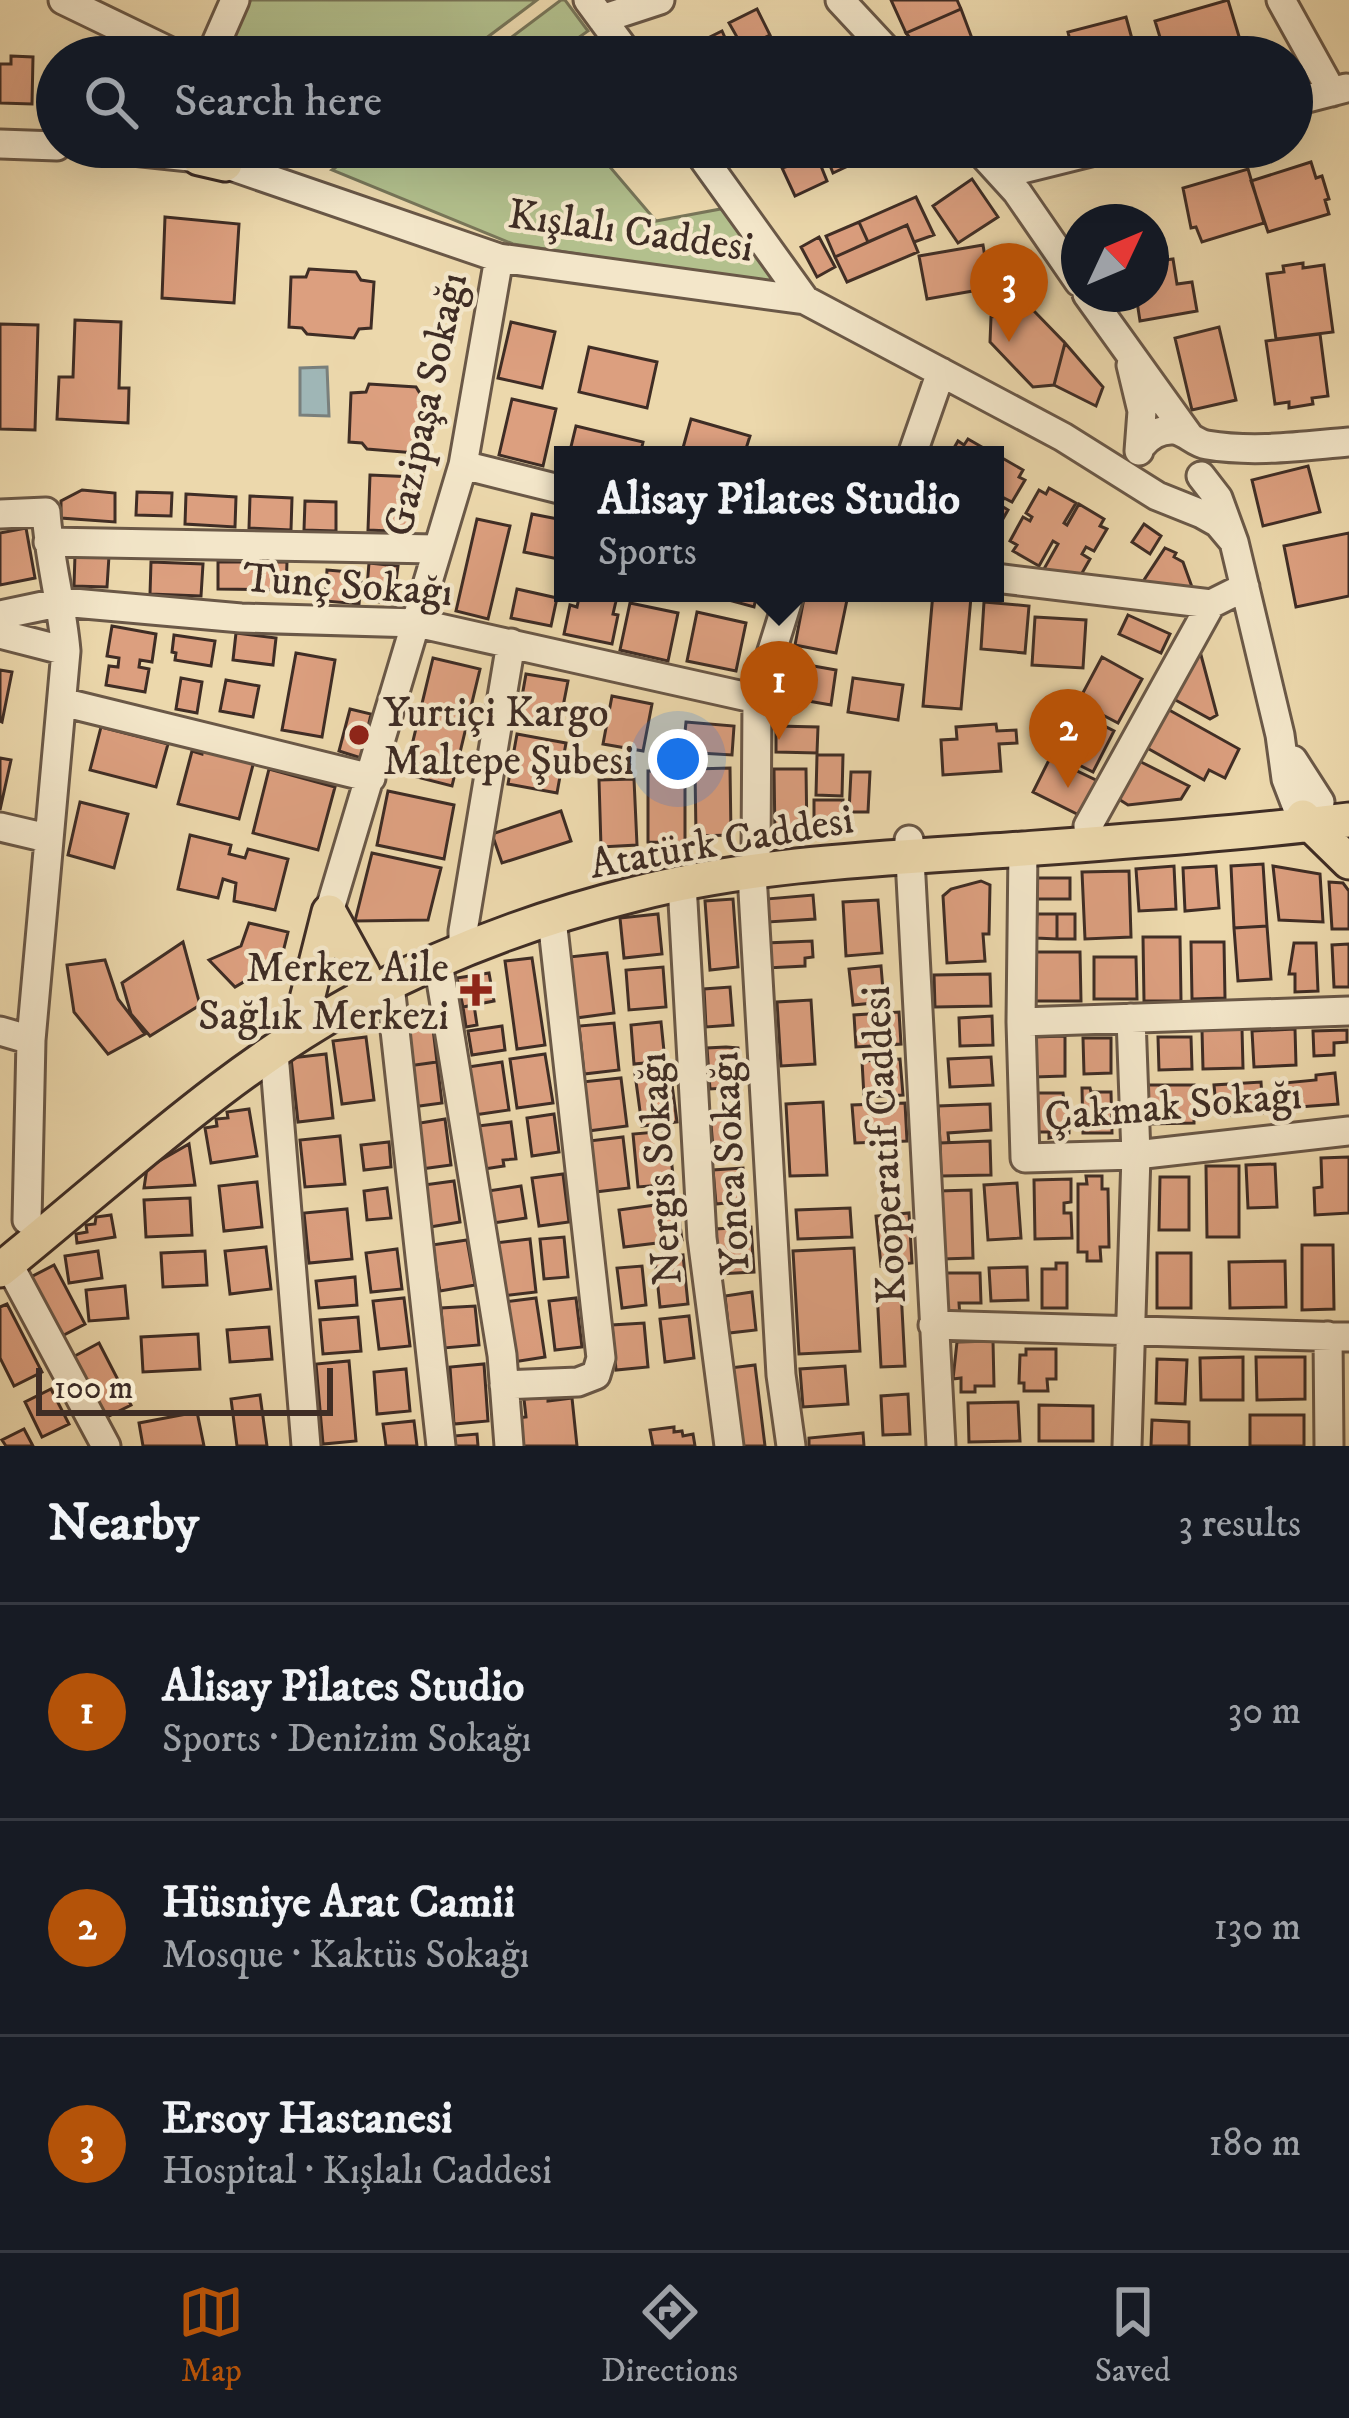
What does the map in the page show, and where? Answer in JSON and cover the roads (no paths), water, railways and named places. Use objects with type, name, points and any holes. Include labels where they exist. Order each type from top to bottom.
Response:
[{"type":"main road","name":"Atatürk Caddesi","points":[[3,1258],[27,1220],[164,1112],[303,1015],[632,877],[1088,826],[1329,816]]},
{"type":"main road","name":"Atatürk Caddesi","points":[[909,848],[1023,849],[1329,816]]},
{"type":"main road","points":[[1329,816],[1349,862]]},
{"type":"main road","name":"Atatürk Caddesi","points":[[455,948],[637,893],[754,865]]},
{"type":"main road","points":[[329,912],[365,986]]},
{"type":"main road","points":[[303,1015],[329,912]]},
{"type":"main road","name":"Atatürk Caddesi","points":[[3,1258],[365,986]]},
{"type":"street","points":[[63,0],[138,36]]},
{"type":"street","points":[[219,36],[235,0]]},
{"type":"street","points":[[615,36],[595,9],[660,0]]},
{"type":"street","points":[[840,0],[873,36]]},
{"type":"street","points":[[1281,0],[1305,36]]},
{"type":"street","points":[[1313,47],[1341,89]]},
{"type":"street","points":[[0,144],[36,145]]},
{"type":"street","name":"Kışlalı Caddesi","points":[[250,168],[499,258],[805,300],[1064,437],[1218,524],[1234,542]]},
{"type":"street","points":[[710,168],[805,300]]},
{"type":"street","points":[[996,168],[1061,257]]},
{"type":"street","points":[[1002,174],[1026,168]]},
{"type":"street","name":"Gazipaşa Sokağı","points":[[329,912],[463,464],[499,258]]},
{"type":"street","points":[[1099,312],[1198,456],[1218,498],[1245,587],[1286,778],[1329,816]]},
{"type":"street","points":[[1129,355],[1142,411],[1136,469],[1155,491],[1190,491],[1198,456]]},
{"type":"street","points":[[915,446],[941,372]]},
{"type":"street","points":[[1141,448],[1158,432],[1179,431],[1198,456]]},
{"type":"street","name":"Kışlalı Caddesi","points":[[1064,437],[1123,453],[1141,448]]},
{"type":"street","points":[[1198,456],[1349,442]]},
{"type":"street","points":[[463,464],[554,488]]},
{"type":"street","points":[[0,514],[46,512],[62,602],[65,651],[31,1040],[27,1220]]},
{"type":"street","points":[[48,542],[436,549]]},
{"type":"street","points":[[1004,579],[1211,604],[1245,587]]},
{"type":"street","name":"Tunç Sokağı","points":[[0,615],[62,602],[241,618],[417,623],[757,700]]},
{"type":"street","name":"Yonca Sokağı","points":[[787,602],[757,700],[754,865],[782,1375],[791,1446]]},
{"type":"street","points":[[1088,826],[1211,604]]},
{"type":"street","points":[[0,634],[65,651]]},
{"type":"street","points":[[509,1446],[455,948],[511,643]]},
{"type":"street","points":[[62,701],[371,778]]},
{"type":"street","points":[[0,827],[47,838]]},
{"type":"street","name":"Kooperatif Caddesi","points":[[909,848],[941,1446]]},
{"type":"street","name":"Çakmak Sokağı","points":[[1023,849],[1025,1158],[1136,1155],[1349,1131]]},
{"type":"street","name":"Nergis Sokağı","points":[[682,884],[702,1238],[729,1446]]},
{"type":"street","points":[[505,1385],[578,1382],[596,1375],[601,1358],[552,919]]},
{"type":"street","points":[[365,986],[441,1446]]},
{"type":"street","points":[[1021,1022],[1349,1011]]},
{"type":"street","points":[[1127,1446],[1136,1155],[1131,1018]]},
{"type":"street","points":[[0,1031],[31,1040]]},
{"type":"street","points":[[274,1053],[306,1446]]},
{"type":"street","points":[[3,1258],[106,1446]]},
{"type":"street","points":[[933,1325],[1339,1336],[1329,1446]]},
{"type":"water","points":[[327,367],[329,416],[300,415],[300,368]]},
{"type":"place","name":"Ersoy Hastanesi","points":[[1009,342]]},
{"type":"place","name":"Yurtiçi Kargo Maltepe Şubesi","points":[[359,735]]},
{"type":"place","name":"Alisay Pilates Studio","points":[[779,740]]},
{"type":"place","name":"Hüsniye Arat Camii","points":[[1068,788]]},
{"type":"place","name":"Merkez Aile Sağlık Merkezi","points":[[476,990]]}]
